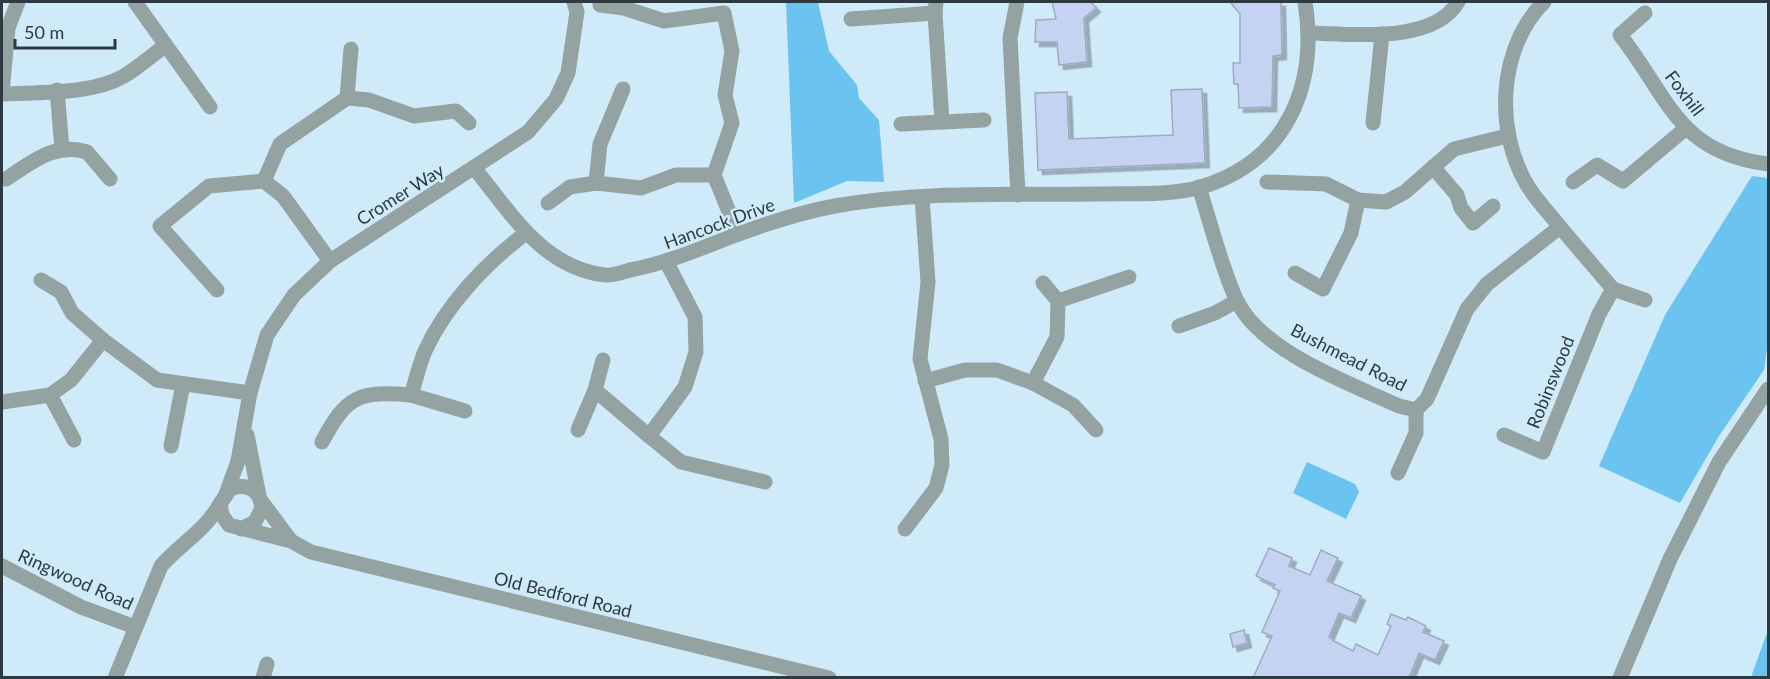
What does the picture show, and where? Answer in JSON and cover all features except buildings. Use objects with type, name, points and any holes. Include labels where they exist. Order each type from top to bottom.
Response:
[{"type":"street","points":[[18,2],[8,27],[2,93],[80,90],[124,76],[165,46]]},
{"type":"street","name":"Cromer Way","points":[[223,499],[238,461],[250,393],[267,335],[294,295],[330,261],[475,169],[528,132],[556,99],[568,74],[577,12],[574,2]]},
{"type":"street","points":[[1017,2],[1010,38],[1018,195]]},
{"type":"street","name":"Hancock Drive","points":[[475,169],[526,233],[558,261],[607,275],[667,263],[738,234],[817,209],[866,201],[922,197],[1150,192],[1199,187],[1224,178],[1248,164],[1273,143],[1292,115],[1304,85],[1310,33],[1305,2]]},
{"type":"street","points":[[1310,33],[1382,34],[1417,31],[1453,11],[1458,2]]},
{"type":"street","points":[[1544,2],[1521,34],[1510,63],[1505,100],[1507,136],[1526,183],[1560,227],[1613,289],[1645,300]]},
{"type":"street","points":[[140,3],[165,46],[210,107]]},
{"type":"street","points":[[600,5],[625,5],[663,21],[724,13],[732,51],[725,95],[732,123],[714,175],[738,234]]},
{"type":"street","points":[[851,18],[935,7],[942,122]]},
{"type":"street","name":"Foxhill","points":[[1645,13],[1620,35],[1634,53],[1657,92],[1685,129],[1718,151],[1747,162],[1768,165]]},
{"type":"street","points":[[1373,123],[1382,34]]},
{"type":"street","points":[[346,98],[351,49]]},
{"type":"street","points":[[596,183],[600,144],[623,89]]},
{"type":"street","points":[[57,90],[62,149]]},
{"type":"street","points":[[264,181],[280,144],[346,98],[369,100],[414,116],[456,111],[469,123]]},
{"type":"street","points":[[901,124],[984,120]]},
{"type":"street","points":[[1573,182],[1597,165],[1623,181],[1685,129]]},
{"type":"street","points":[[1267,182],[1326,184],[1358,200],[1386,202],[1405,192],[1454,149],[1507,136]]},
{"type":"street","points":[[6,179],[46,153],[62,149],[87,152],[110,179]]},
{"type":"street","points":[[1433,167],[1457,195],[1461,208],[1473,223],[1493,207]]},
{"type":"street","points":[[548,203],[570,187],[596,183],[641,188],[676,175],[714,175]]},
{"type":"street","points":[[217,290],[160,226],[208,186],[264,181],[283,196],[330,261]]},
{"type":"street","name":"Bushmead Road","points":[[1199,187],[1237,301],[1254,327],[1295,356],[1399,406],[1416,410],[1427,399],[1467,309],[1487,284],[1560,227]]},
{"type":"street","points":[[905,529],[936,489],[942,465],[941,439],[925,381],[920,344],[928,282],[922,197]]},
{"type":"street","points":[[1295,273],[1323,289],[1351,233],[1358,200]]},
{"type":"street","points":[[411,395],[426,351],[447,315],[499,253],[526,233]]},
{"type":"street","points":[[649,436],[685,387],[696,352],[695,317],[667,263]]},
{"type":"street","points":[[1058,301],[1129,277]]},
{"type":"street","points":[[41,280],[61,292],[72,313],[103,340],[157,380],[250,393]]},
{"type":"street","points":[[1033,383],[1057,337],[1058,301],[1043,283]]},
{"type":"street","name":"Robinswood","points":[[1504,435],[1543,452],[1599,314],[1613,289]]},
{"type":"street","points":[[1179,326],[1215,313],[1237,301]]},
{"type":"street","points":[[2,402],[50,395],[71,380],[103,340]]},
{"type":"street","points":[[578,430],[595,390],[603,360]]},
{"type":"street","points":[[925,381],[965,370],[997,370],[1033,383],[1073,405],[1096,430]]},
{"type":"street","points":[[171,446],[183,384]]},
{"type":"street","points":[[1620,678],[1670,559],[1719,462],[1768,389]]},
{"type":"street","points":[[595,390],[681,462],[765,482]]},
{"type":"street","points":[[322,442],[337,414],[354,400],[375,392],[411,395],[465,411]]},
{"type":"street","points":[[50,395],[74,440]]},
{"type":"street","points":[[1398,473],[1416,434],[1416,410]]},
{"type":"street","name":"Cromer Way","points":[[246,426],[260,499]]},
{"type":"street","points":[[115,678],[161,566],[172,553],[200,532],[223,499],[243,486],[250,487],[260,499],[262,508],[255,522],[238,528],[222,515],[223,499]]},
{"type":"street","name":"Old Bedford Road","points":[[260,499],[291,541]]},
{"type":"street","name":"Old Bedford Road","points":[[200,532],[238,528],[291,541],[311,552],[829,678]]},
{"type":"street","name":"Ringwood Road","points":[[2,566],[81,607],[135,627]]},
{"type":"shaded area","points":[[786,2],[818,2],[829,51],[857,85],[859,98],[879,120],[884,182],[847,181],[794,203]]},
{"type":"shaded area","points":[[1752,176],[1768,178],[1768,342],[1764,370],[1719,436],[1680,503],[1599,466],[1665,315]]},
{"type":"shaded area","points":[[1307,462],[1355,484],[1359,492],[1346,519],[1293,493]]},
{"type":"shaded area","points":[[1768,630],[1768,677],[1751,677]]}]
